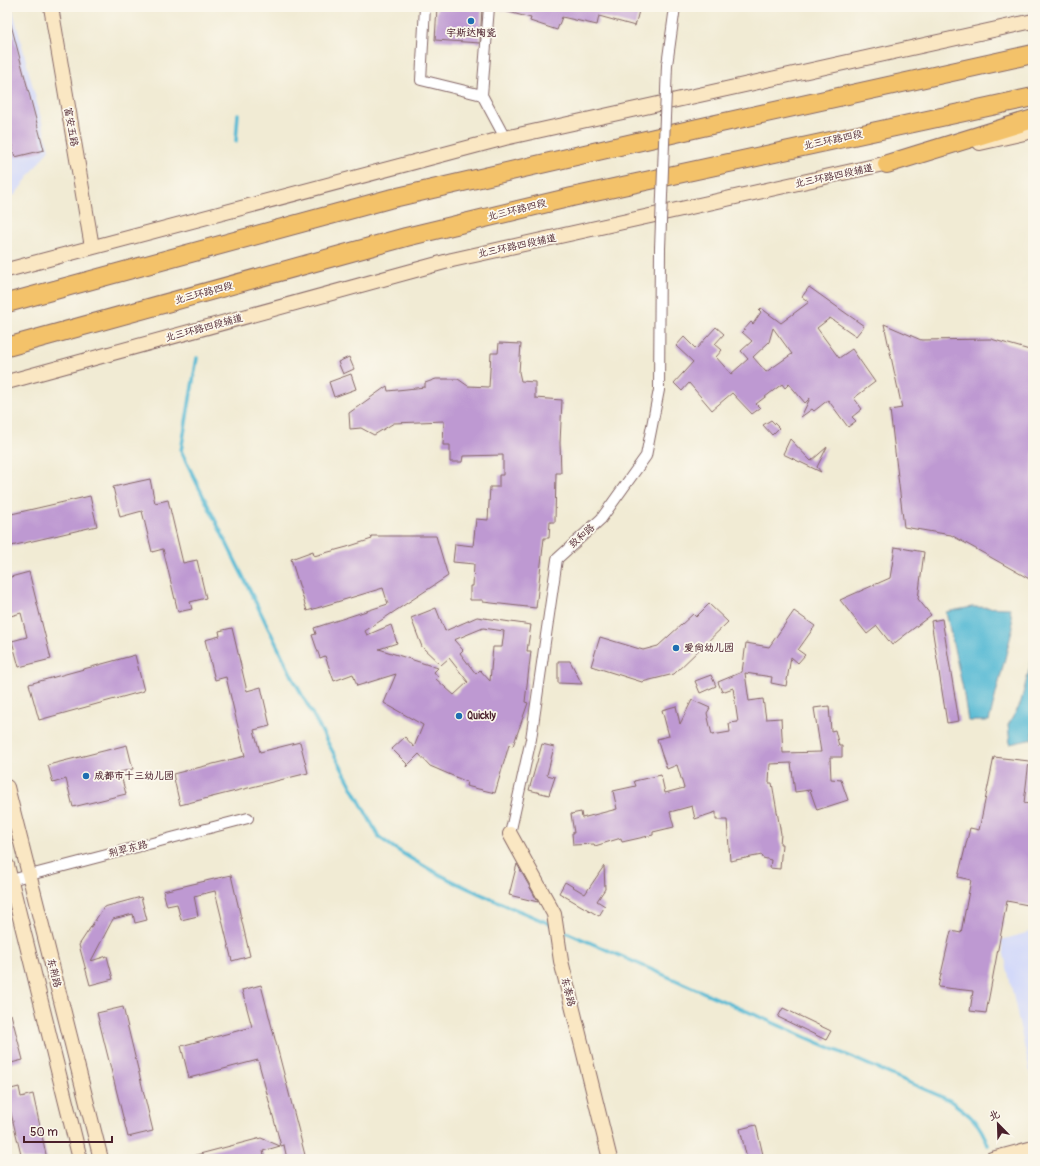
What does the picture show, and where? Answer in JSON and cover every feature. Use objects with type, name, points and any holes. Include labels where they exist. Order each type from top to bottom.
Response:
[{"type":"highway","points":[[7,303],[389,199],[698,128],[1033,54]]},
{"type":"highway","name":"北三环路四段","points":[[7,347],[398,240],[572,197],[1033,97]]},
{"type":"highway","points":[[887,164],[1033,119]]},
{"type":"main road","name":"富安五路","points":[[50,7],[92,247]]},
{"type":"main road","points":[[7,270],[505,138],[1033,21]]},
{"type":"main road","name":"北三环路四段辅道","points":[[7,382],[452,260],[1033,131]]},
{"type":"main road","name":"东荆路","points":[[7,787],[101,1159]]},
{"type":"main road","name":"东泰路","points":[[510,834],[554,914],[560,961],[610,1159]]},
{"type":"main road","name":"东荆路","points":[[7,865],[9,881],[80,1159]]},
{"type":"main road","points":[[992,1159],[1033,1148]]},
{"type":"street","points":[[425,7],[420,80],[482,94]]},
{"type":"street","points":[[488,7],[482,94],[505,138]]},
{"type":"street","name":"致和路","points":[[510,834],[531,739],[557,559],[601,519],[646,456],[659,390],[660,248],[667,65],[675,7]]},
{"type":"street","name":"荆翠东路","points":[[9,881],[29,874],[248,818]]},
{"type":"shaded area","points":[[7,7],[12,7],[49,149],[15,195],[7,197]]},
{"type":"shaded area","points":[[1033,931],[1033,1086],[1001,940]]},
{"type":"water","points":[[972,607],[1010,608],[1013,627],[989,721],[968,721],[963,689],[946,612]]},
{"type":"water","points":[[1033,655],[1033,739],[1010,744],[1008,725],[1020,705]]},
{"type":"building","points":[[437,7],[482,7],[480,43],[435,40]]},
{"type":"building","points":[[501,7],[640,7],[635,26],[599,16],[597,25],[562,17],[557,30],[530,21],[531,18],[501,10]]},
{"type":"building","points":[[10,21],[44,150],[15,157],[7,128],[7,22]]},
{"type":"building","points":[[809,287],[864,326],[856,336],[830,318],[817,328],[839,358],[852,349],[875,382],[854,398],[862,409],[852,417],[856,421],[848,427],[828,400],[814,411],[812,409],[801,417],[810,398],[805,403],[789,384],[785,388],[782,384],[756,404],[760,408],[752,414],[732,393],[712,410],[689,383],[682,391],[674,383],[693,362],[676,346],[684,337],[696,349],[716,327],[724,334],[715,344],[722,350],[716,357],[731,374],[748,359],[741,351],[752,341],[742,332],[751,322],[753,324],[761,312],[759,310],[761,308],[781,323],[809,302],[802,297]],"holes":[[[773,328],[792,354],[766,372],[753,357],[769,342]]]},
{"type":"building","points":[[884,324],[921,340],[991,339],[1033,351],[1033,581],[951,535],[904,527],[890,410],[902,408]]},
{"type":"building","points":[[499,343],[521,344],[519,372],[521,381],[535,382],[535,398],[562,400],[560,443],[561,473],[556,473],[555,522],[550,522],[549,538],[544,538],[536,608],[483,602],[483,600],[470,600],[470,586],[473,586],[474,564],[453,562],[455,544],[473,546],[476,519],[488,520],[490,487],[499,487],[499,475],[503,475],[503,455],[463,456],[462,462],[450,462],[450,445],[443,445],[444,421],[394,423],[374,435],[361,428],[350,429],[349,413],[387,386],[388,391],[425,387],[425,383],[436,379],[458,379],[468,386],[489,387],[491,353],[498,353]]},
{"type":"building","points":[[349,357],[354,369],[343,374],[338,362]]},
{"type":"building","points":[[351,374],[356,389],[334,397],[329,382]]},
{"type":"building","points":[[771,420],[779,428],[772,435],[763,425]]},
{"type":"building","points":[[790,439],[811,461],[827,447],[817,467],[821,472],[783,454]]},
{"type":"building","points":[[150,479],[155,503],[168,500],[183,563],[197,560],[206,598],[190,602],[192,609],[178,612],[163,549],[152,552],[142,511],[120,517],[113,487]]},
{"type":"building","points":[[90,496],[97,526],[7,547],[7,515]]},
{"type":"building","points":[[371,536],[436,536],[448,576],[365,631],[367,635],[391,625],[397,643],[379,649],[438,668],[434,672],[438,677],[436,679],[454,695],[468,682],[449,658],[441,665],[422,647],[411,618],[436,608],[445,631],[477,617],[531,625],[527,651],[531,651],[525,702],[528,703],[513,746],[509,745],[495,793],[466,786],[467,782],[430,766],[419,754],[406,767],[407,764],[392,749],[405,737],[414,747],[423,725],[384,703],[396,674],[357,686],[353,674],[334,681],[325,656],[320,658],[312,635],[316,634],[314,628],[388,604],[383,588],[307,611],[291,559],[313,551],[314,556],[372,539]],"holes":[[[483,628],[504,631],[502,647],[493,647],[490,681],[480,670],[476,674],[460,653],[463,650],[454,640]]]},
{"type":"building","points":[[895,547],[924,552],[918,599],[931,615],[892,645],[877,626],[867,634],[840,600],[890,578]]},
{"type":"building","points":[[29,572],[51,659],[19,667],[12,641],[27,637],[21,613],[7,617],[7,578]]},
{"type":"building","name":"爱尚幼儿园","points":[[709,604],[728,622],[674,674],[642,682],[591,666],[600,637],[643,650],[658,646],[693,614],[696,617]]},
{"type":"building","points":[[794,611],[815,626],[798,650],[805,655],[798,663],[791,657],[786,686],[771,683],[772,677],[745,673],[749,701],[763,699],[766,719],[781,718],[783,753],[821,752],[814,708],[829,706],[831,731],[835,730],[839,746],[842,746],[842,757],[830,757],[831,779],[841,780],[848,800],[817,810],[810,790],[795,792],[791,763],[770,764],[769,783],[772,783],[781,834],[780,844],[782,844],[780,869],[770,868],[771,860],[763,858],[762,855],[730,861],[727,820],[716,820],[716,812],[695,819],[692,806],[670,812],[674,827],[653,832],[653,835],[622,842],[621,838],[595,846],[594,844],[573,845],[572,833],[574,833],[571,814],[581,812],[582,818],[617,809],[613,791],[636,786],[634,781],[661,775],[665,793],[684,788],[677,765],[667,769],[657,739],[669,736],[662,710],[676,706],[680,724],[692,700],[710,708],[707,713],[712,735],[730,732],[729,723],[738,722],[733,688],[722,692],[718,682],[742,672],[746,643],[769,647]]},
{"type":"building","points":[[942,619],[959,721],[947,723],[931,621]]},
{"type":"building","points":[[232,628],[247,691],[261,687],[270,726],[254,730],[260,752],[300,742],[308,773],[180,805],[173,774],[245,756],[226,677],[215,680],[205,640],[220,636],[219,631]]},
{"type":"building","points":[[135,655],[144,691],[39,720],[29,684]]},
{"type":"building","points":[[558,661],[570,661],[582,684],[558,683]]},
{"type":"building","points":[[711,675],[716,686],[700,693],[695,681]]},
{"type":"building","points":[[542,744],[554,747],[547,775],[555,777],[549,795],[529,790]]},
{"type":"building","name":"成都市十三幼儿园","points":[[127,745],[133,769],[120,772],[126,794],[73,807],[66,779],[53,783],[48,765]]},
{"type":"building","points":[[994,757],[1029,761],[1024,803],[1033,805],[1033,906],[1007,901],[986,1013],[970,1011],[973,991],[938,987],[951,931],[961,933],[971,880],[958,877],[970,828],[979,830]]},
{"type":"building","points":[[517,864],[538,902],[509,895]]},
{"type":"building","points":[[604,866],[605,889],[597,901],[605,906],[599,916],[559,893],[565,882],[585,894]]},
{"type":"building","points":[[231,875],[250,956],[232,961],[215,891],[194,896],[198,916],[181,920],[177,904],[167,906],[163,891]]},
{"type":"building","points":[[141,897],[147,920],[135,923],[133,914],[113,919],[91,961],[107,956],[113,979],[90,985],[79,945],[104,907]]},
{"type":"building","points":[[261,985],[306,1159],[287,1159],[284,1145],[281,1146],[258,1060],[189,1078],[181,1046],[252,1027],[242,990]]},
{"type":"building","points":[[123,1007],[153,1131],[128,1137],[97,1013]]},
{"type":"building","points":[[783,1008],[831,1031],[826,1040],[778,1017]]},
{"type":"building","points":[[11,1014],[23,1060],[7,1064],[7,1015]]},
{"type":"building","points":[[19,1087],[21,1097],[33,1094],[47,1159],[22,1159],[7,1097],[7,1090]]},
{"type":"building","points":[[756,1125],[764,1159],[747,1159],[740,1129]]},
{"type":"building","points":[[261,1138],[280,1146],[263,1151],[265,1159],[192,1159],[192,1156]]},
{"type":"waterway","points":[[236,141],[238,114]]},
{"type":"waterway","points":[[197,358],[181,451],[295,682],[379,837],[419,864],[462,886],[552,925]]},
{"type":"waterway","points":[[559,929],[949,1100],[973,1119],[981,1130],[988,1145]]},
{"type":"place","name":"宇斯达陶瓷","points":[[471,21]]},
{"type":"place","name":"爱尚幼儿园","points":[[676,648]]},
{"type":"place","name":"Quickly","points":[[459,716]]},
{"type":"place","name":"成都市十三幼儿园","points":[[86,776]]}]
